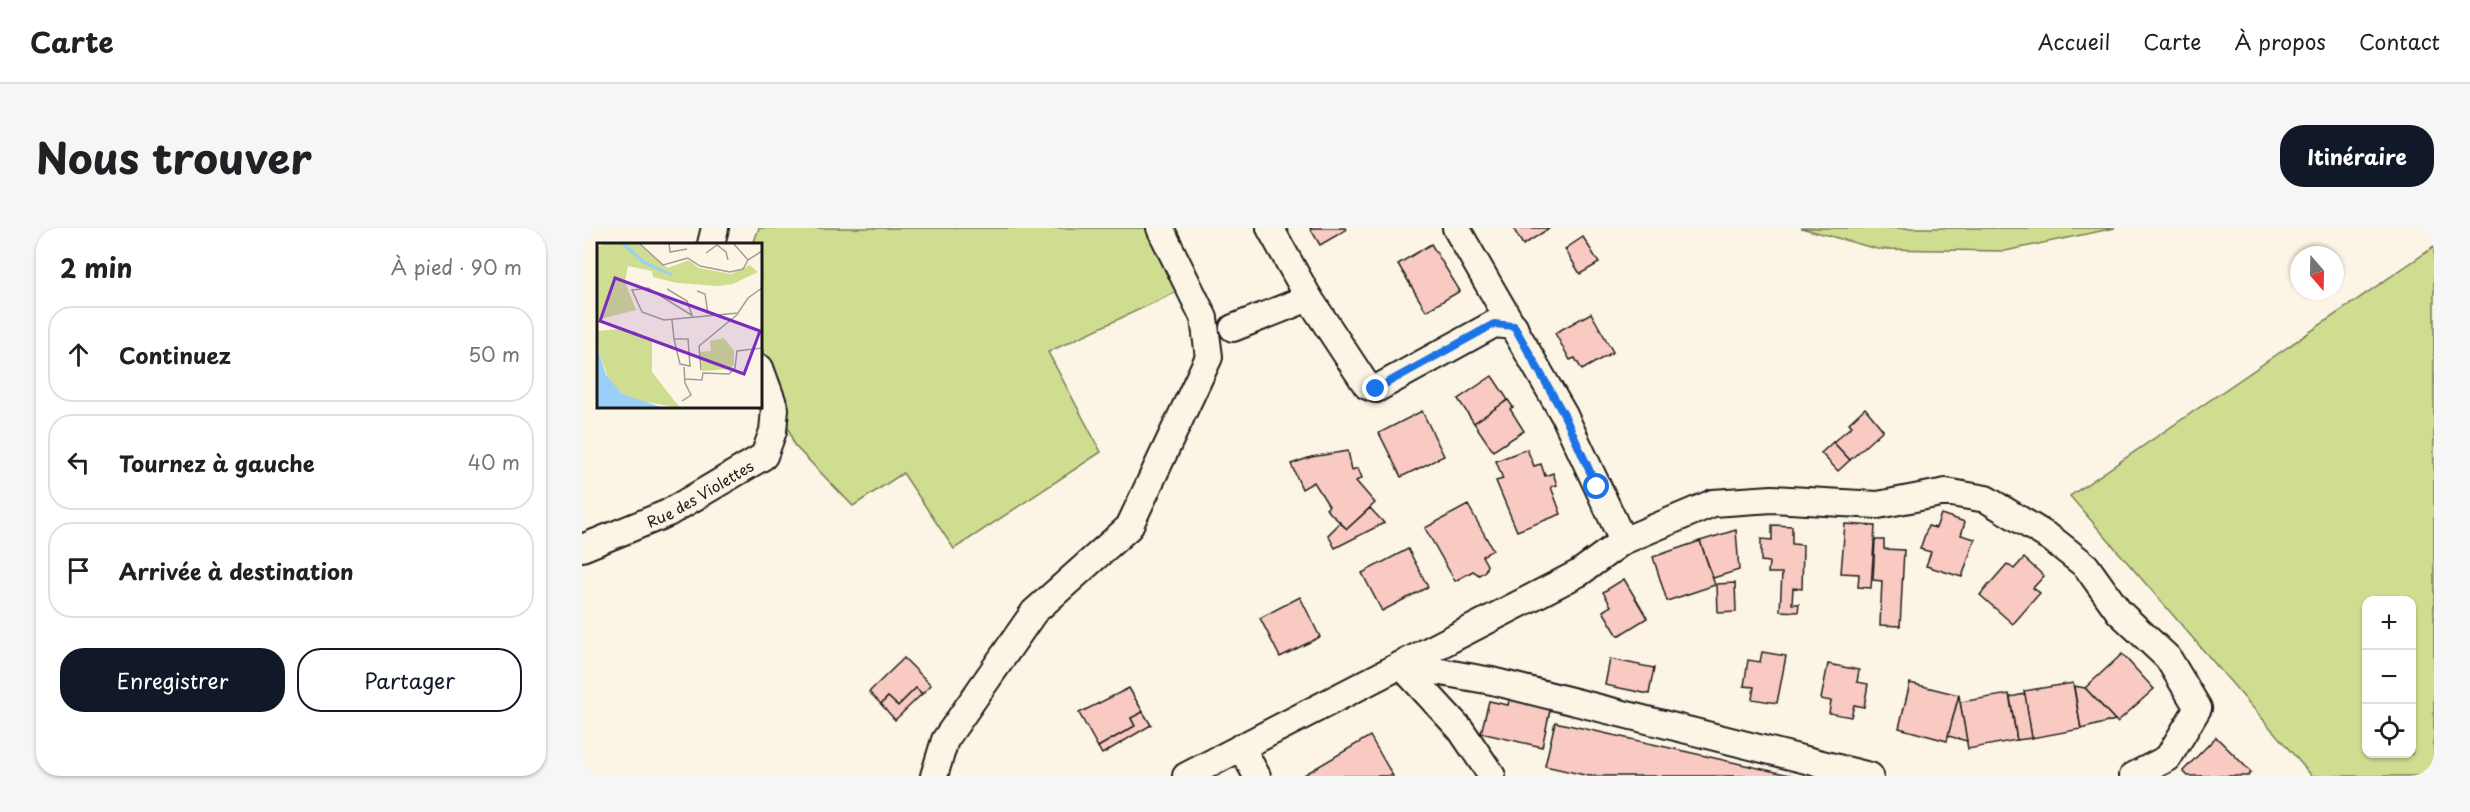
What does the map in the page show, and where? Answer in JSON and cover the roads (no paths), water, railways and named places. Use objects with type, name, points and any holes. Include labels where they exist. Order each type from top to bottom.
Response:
[{"type":"street","points":[[711,243],[715,228]]},
{"type":"street","points":[[934,776],[945,740],[1034,612],[1129,527],[1209,357],[1204,318],[1160,228]]},
{"type":"street","points":[[1270,228],[1309,298],[1367,386],[1376,389],[1494,324],[1514,326]]},
{"type":"street","points":[[1456,228],[1564,415],[1623,541]]},
{"type":"street","points":[[1233,328],[1309,298]]},
{"type":"street","name":"Rue des Violettes","points":[[582,548],[668,513],[764,456],[773,431],[775,409],[762,373]]},
{"type":"street","points":[[1186,776],[1579,573],[1623,541],[1713,503],[1772,499],[1878,505],[1946,492],[1986,499],[2052,539],[2086,566],[2119,612],[2168,658],[2198,708],[2168,758],[2139,775]]},
{"type":"street","points":[[1401,664],[1461,730],[1492,776]]},
{"type":"street","points":[[1401,664],[1492,681],[1870,776]]},
{"type":"street","points":[[1241,747],[1257,776]]}]
